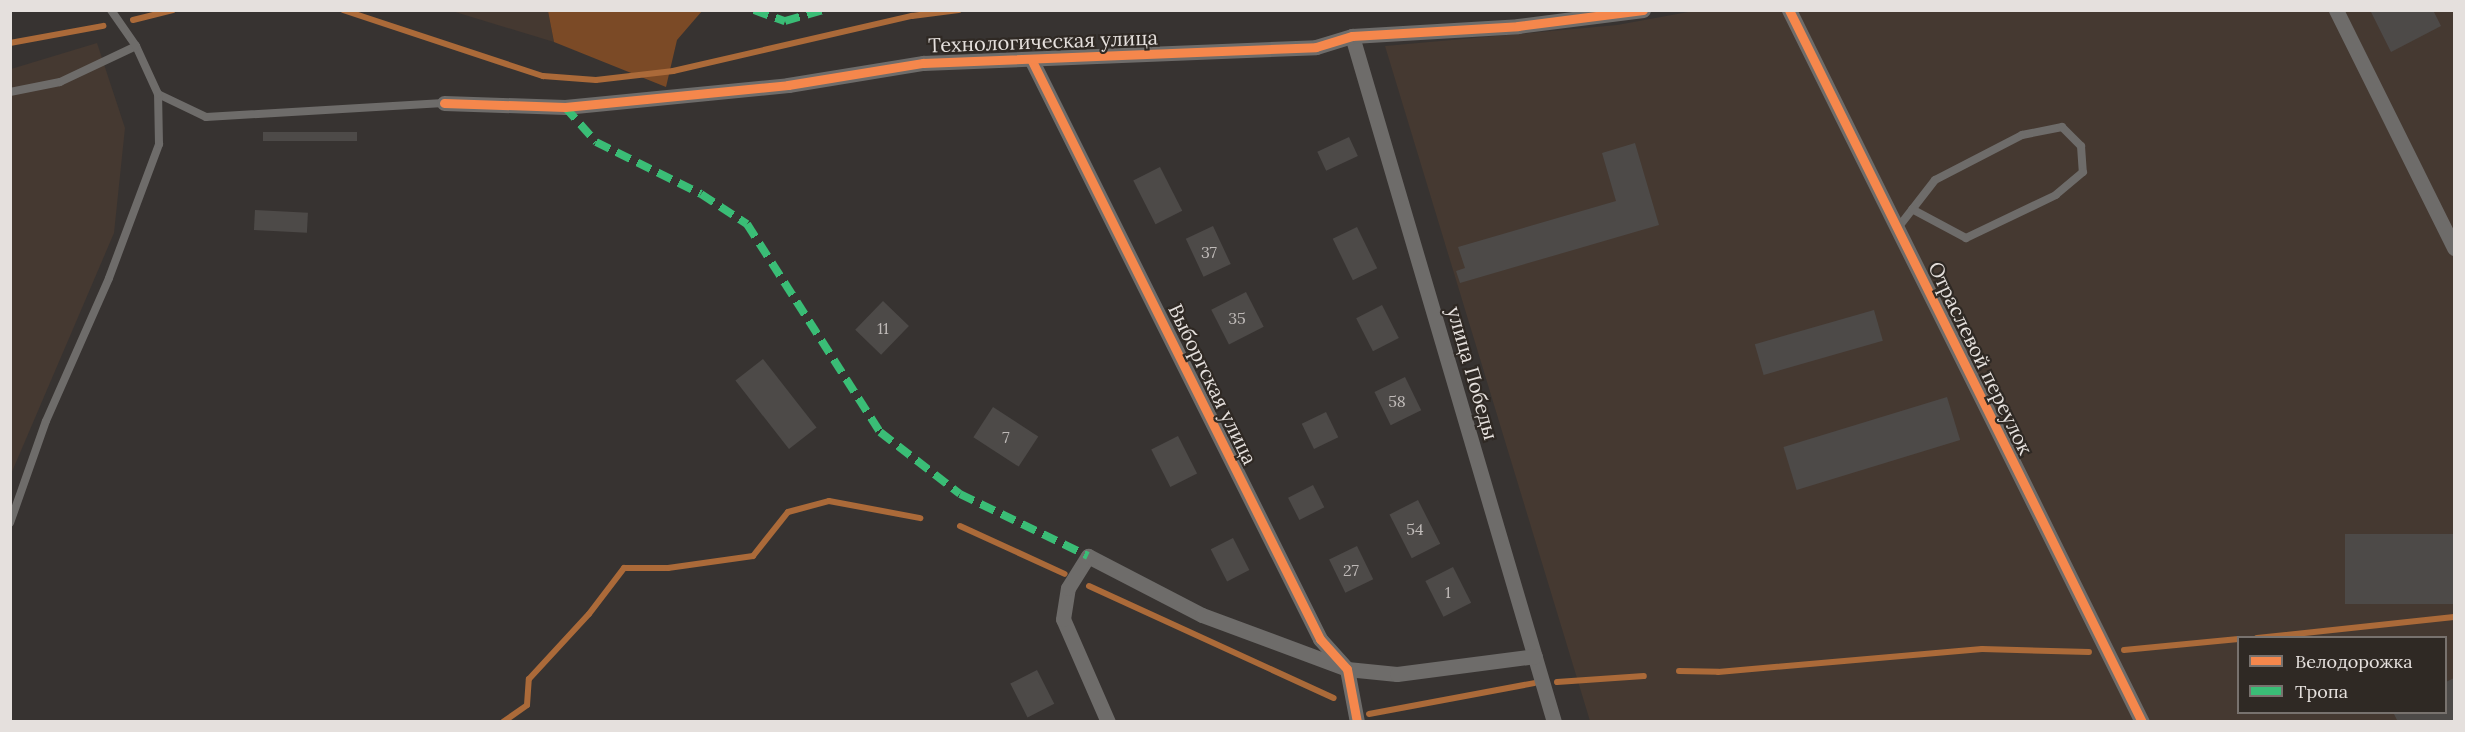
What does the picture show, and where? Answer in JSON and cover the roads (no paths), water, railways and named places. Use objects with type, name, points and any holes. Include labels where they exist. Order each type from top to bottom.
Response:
[{"type":"street","name":"Технологическая улица","points":[[444,103],[564,107],[788,85],[923,63],[1032,61],[1317,47],[1352,36],[1518,26],[1643,10]]},
{"type":"street","name":"Отраслевой переулок","points":[[1789,10],[2142,722]]},
{"type":"street","points":[[2336,10],[2454,248]]},
{"type":"street","name":"улица Победы","points":[[1352,36],[1554,722]]},
{"type":"street","name":"Выборгская улица","points":[[1032,61],[1320,639],[1347,669]]},
{"type":"street","points":[[1108,722],[1063,619],[1068,588],[1088,556],[1202,615],[1347,669],[1397,674],[1534,656]]},
{"type":"street","points":[[1347,669],[1357,722]]},
{"type":"lane","points":[[10,524],[46,421],[109,278],[159,144],[158,94],[136,46],[111,10]]},
{"type":"lane","points":[[10,92],[60,82],[136,46]]},
{"type":"lane","points":[[158,94],[206,117],[444,103]]},
{"type":"lane","points":[[1897,229],[1912,209],[1935,180],[2022,135],[2062,127],[2081,147],[2083,172],[2056,195],[1966,238],[1912,209]]},
{"type":"waterway","points":[[133,20],[173,10]]},
{"type":"waterway","points":[[343,10],[543,76],[596,80],[673,71],[912,16],[959,10]]},
{"type":"waterway","points":[[10,43],[103,26]]},
{"type":"waterway","points":[[503,722],[527,705],[529,679],[589,614],[624,568],[668,568],[753,556],[788,512],[829,501],[920,518]]},
{"type":"waterway","points":[[960,526],[1065,574]]},
{"type":"waterway","points":[[1089,586],[1334,698]]},
{"type":"waterway","points":[[2276,636],[2454,617]]},
{"type":"waterway","points":[[2124,650],[2237,639]]},
{"type":"waterway","points":[[1679,671],[1718,672],[1982,649],[2089,652]]},
{"type":"waterway","points":[[1557,682],[1644,676]]},
{"type":"waterway","points":[[1369,714],[1534,683]]}]
